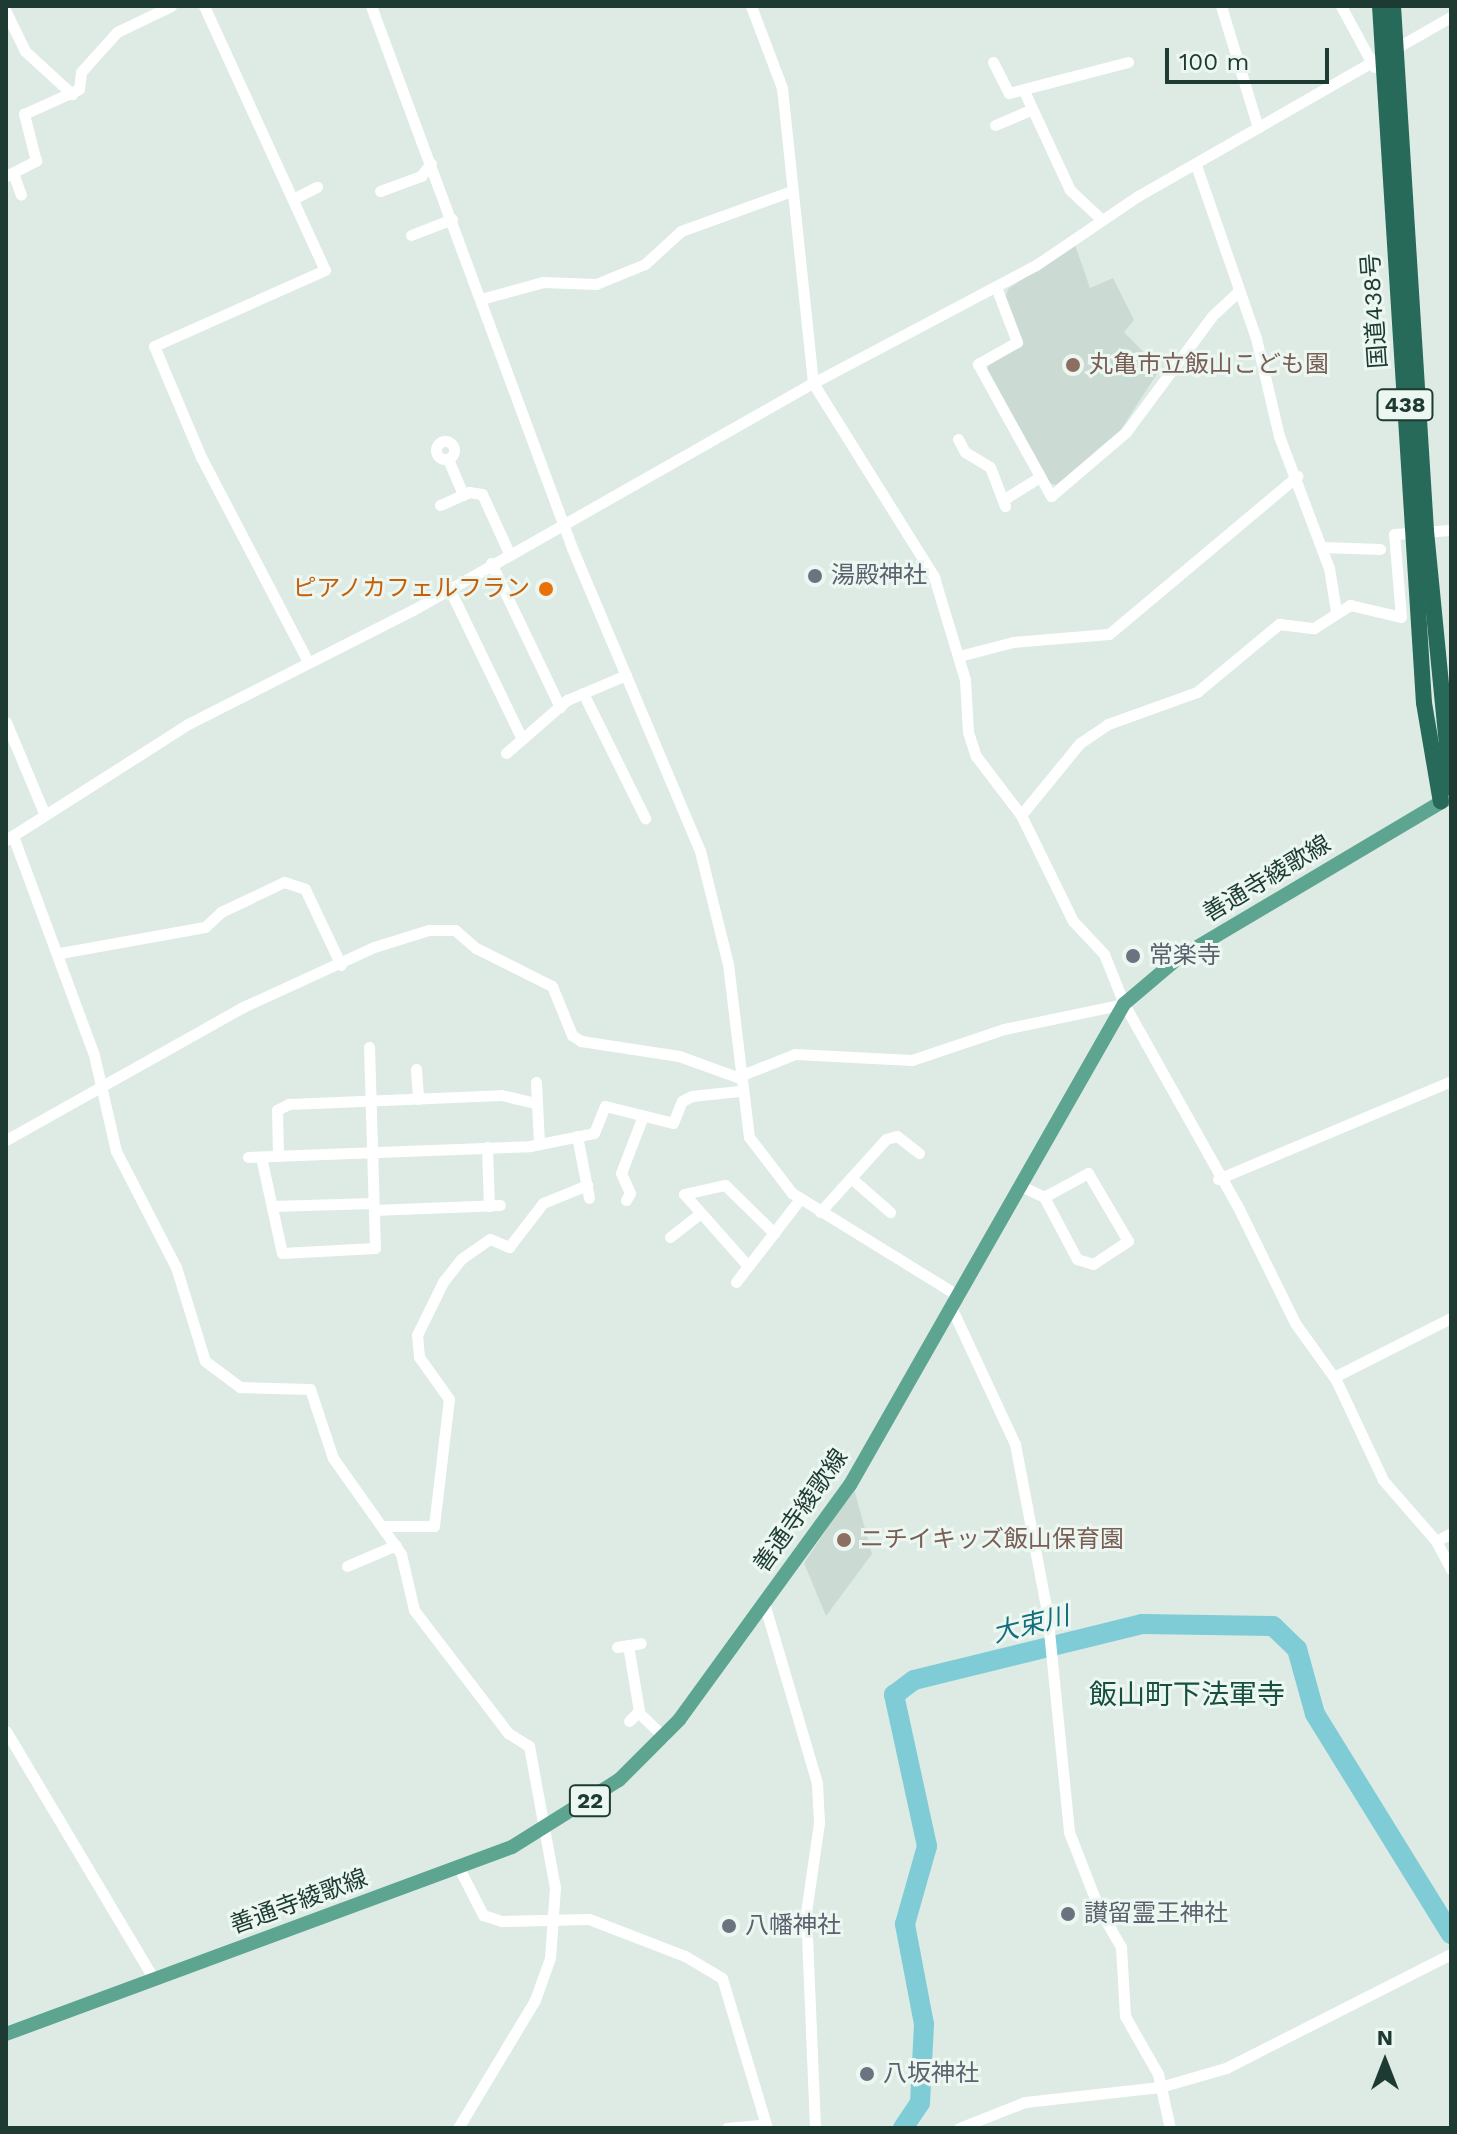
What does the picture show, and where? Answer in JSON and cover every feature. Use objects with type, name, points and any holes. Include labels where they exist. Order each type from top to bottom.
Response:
[{"type":"highway","name":"国道438号","points":[[1380,6],[1420,531],[1424,703],[1448,795]]},
{"type":"highway","name":"国道438号","points":[[1385,60],[1393,6]]},
{"type":"main road","name":"善通寺綾歌線","points":[[6,2034],[459,1868],[547,1828],[619,1780],[664,1737],[850,1485],[1023,1187],[1124,1004],[1177,959],[1448,795]]},
{"type":"street","points":[[21,195],[10,174],[36,161],[24,114],[72,94],[81,72],[117,32],[171,6]]},
{"type":"street","points":[[204,6],[325,270],[154,346],[201,457],[308,662]]},
{"type":"street","points":[[371,6],[562,522],[700,851],[728,964],[739,1091],[760,1157],[800,1199],[956,1303],[1015,1444],[1049,1647],[1069,1832],[1099,1909],[1121,1947],[1125,2016],[1152,2060],[1170,2128]]},
{"type":"street","points":[[751,6],[782,88],[789,192],[813,383],[924,557],[959,656],[970,743],[1021,815],[1073,921],[1121,985],[1124,1004],[1295,1323],[1334,1377],[1383,1480],[1436,1541],[1451,1569]]},
{"type":"street","points":[[1221,6],[1258,128]]},
{"type":"street","points":[[1341,6],[1385,60]]},
{"type":"street","points":[[6,12],[25,51],[72,94]]},
{"type":"street","points":[[458,2128],[540,1989],[555,1920],[547,1828],[529,1746],[508,1733],[414,1610],[396,1545],[333,1458],[310,1389],[240,1387],[205,1361],[176,1267],[116,1151],[102,1082],[60,953],[10,838],[44,813],[188,724],[449,588],[813,383],[996,287],[1101,219],[1258,128],[1385,60],[1451,17]]},
{"type":"street","points":[[993,62],[1009,93],[1128,62]]},
{"type":"street","points":[[1024,91],[1070,190],[1101,219]]},
{"type":"street","points":[[995,125],[1031,110]]},
{"type":"street","points":[[380,191],[421,176],[431,163]]},
{"type":"street","points":[[1196,165],[1322,547],[1336,611]]},
{"type":"street","points":[[293,199],[317,187]]},
{"type":"street","points":[[481,299],[543,282],[596,284],[645,264],[681,231],[789,192]]},
{"type":"street","points":[[411,235],[452,219]]},
{"type":"street","points":[[996,287],[1017,342],[978,364],[1051,496],[1092,465],[1237,293]]},
{"type":"street","points":[[958,439],[965,452],[990,467],[1005,502],[1040,477]]},
{"type":"street","points":[[448,459],[463,495]]},
{"type":"street","points":[[959,656],[1013,642],[1109,634],[1297,476]]},
{"type":"street","points":[[440,505],[463,495],[482,494],[509,553]]},
{"type":"street","points":[[1021,815],[1055,766],[1108,724],[1197,692],[1279,624],[1314,628],[1336,611],[1350,605],[1401,617],[1394,534],[1450,530]]},
{"type":"street","points":[[1322,547],[1380,549]]},
{"type":"street","points":[[491,563],[560,707]]},
{"type":"street","points":[[449,588],[522,739]]},
{"type":"street","points":[[506,753],[560,707],[583,693],[626,675]]},
{"type":"street","points":[[583,693],[645,818]]},
{"type":"street","points":[[6,722],[44,813]]},
{"type":"street","points":[[60,953],[205,927],[221,912],[284,882],[305,889],[341,965]]},
{"type":"street","points":[[6,1140],[102,1082],[163,1056],[243,1007],[409,935],[455,930],[476,948],[552,986],[572,1035],[581,1041],[679,1056],[737,1077],[795,1054],[912,1060],[1004,1029],[1124,1004]]},
{"type":"street","points":[[261,1157],[282,1253],[375,1248],[369,1047]]},
{"type":"street","points":[[416,1069],[418,1099]]},
{"type":"street","points":[[1218,1179],[1451,1081]]},
{"type":"street","points":[[536,1082],[539,1144]]},
{"type":"street","points":[[248,1157],[539,1144],[594,1133],[605,1106],[673,1123],[682,1101],[692,1096],[739,1091]]},
{"type":"street","points":[[278,1156],[277,1110],[371,1101],[501,1095],[537,1103]]},
{"type":"street","points":[[626,1200],[630,1193],[621,1173],[643,1116]]},
{"type":"street","points":[[577,1136],[589,1198]]},
{"type":"street","points":[[820,1212],[886,1139],[897,1136],[919,1153]]},
{"type":"street","points":[[272,1206],[495,1205],[487,1147]]},
{"type":"street","points":[[1023,1187],[1044,1197],[1077,1259],[1093,1264],[1128,1241],[1088,1173],[1044,1197]]},
{"type":"street","points":[[851,1178],[890,1212]]},
{"type":"street","points":[[384,1526],[439,1527],[437,1464],[449,1399],[419,1357],[421,1312],[446,1270],[490,1239],[509,1247],[543,1203],[587,1185]]},
{"type":"street","points":[[748,1266],[684,1194],[725,1185],[774,1233]]},
{"type":"street","points":[[736,1282],[800,1199]]},
{"type":"street","points":[[670,1237],[701,1213]]},
{"type":"street","points":[[1334,1377],[1451,1318]]},
{"type":"street","points":[[1436,1541],[1451,1533]]},
{"type":"street","points":[[347,1566],[396,1545]]},
{"type":"street","points":[[764,1603],[817,1783],[819,1823],[806,1912],[815,2128]]},
{"type":"street","points":[[641,1643],[623,1646],[638,1712],[664,1737]]},
{"type":"street","points":[[629,1721],[638,1712]]},
{"type":"street","points":[[6,1731],[153,1978]]},
{"type":"street","points":[[459,1868],[483,1915],[589,1919],[685,1956],[722,1978],[766,2126],[727,2128]]},
{"type":"street","points":[[959,2128],[1053,2096],[1160,2087],[1226,2068],[1451,1954]]},
{"type":"shaded area","name":"丸亀市立飯山こども園","points":[[1075,245],[1090,288],[1113,278],[1134,320],[1124,332],[1160,369],[1120,431],[1057,485],[1049,483],[987,370],[989,361],[1022,346],[1005,299],[1008,289]]},
{"type":"shaded area","name":"ニチイキッズ飯山保育園","points":[[854,1489],[872,1554],[826,1616],[804,1563]]},
{"type":"waterway","name":"大束川","points":[[903,2128],[920,2103],[924,2024],[905,1924],[927,1846],[894,1695],[914,1680],[1142,1624],[1273,1626],[1297,1649],[1315,1714],[1451,1934]]},
{"type":"place","name":"丸亀市立飯山こども園","points":[[1073,365]]},
{"type":"place","name":"湯殿神社","points":[[815,576]]},
{"type":"place","name":"ピアノカフェルフラン","points":[[546,589]]},
{"type":"place","name":"常楽寺","points":[[1133,956]]},
{"type":"place","name":"ニチイキッズ飯山保育園","points":[[844,1540]]},
{"type":"place","name":"讃留霊王神社","points":[[1068,1914]]},
{"type":"place","name":"八幡神社","points":[[729,1926]]},
{"type":"place","name":"八坂神社","points":[[867,2074]]},
{"type":"district","name":"飯山町下法軍寺","points":[[1187,1695]]}]
